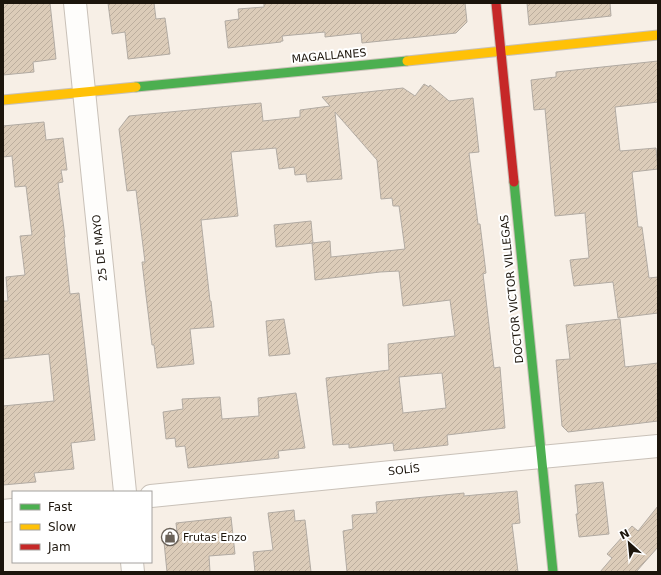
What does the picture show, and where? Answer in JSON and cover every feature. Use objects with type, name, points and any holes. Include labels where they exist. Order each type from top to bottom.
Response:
[{"type":"street","name":"25 DE MAYO","points":[[75,3],[125,491]]},
{"type":"street","name":"DOCTOR VICTOR VILLEGAS","points":[[496,3],[553,572]]},
{"type":"street","name":"MAGALLANES","points":[[3,100],[501,52],[658,35]]},
{"type":"street","name":"SOLÍS","points":[[152,496],[541,456],[658,446]]},
{"type":"building","points":[[3,3],[50,3],[56,59],[33,62],[34,72],[3,75]]},
{"type":"building","points":[[108,3],[154,3],[156,19],[165,18],[170,54],[128,59],[125,32],[112,34]]},
{"type":"building","points":[[264,3],[465,3],[467,22],[456,33],[362,43],[361,33],[325,37],[325,32],[282,36],[283,41],[281,42],[228,48],[225,21],[239,19],[238,9],[264,7]]},
{"type":"building","points":[[527,3],[610,3],[611,16],[529,25]]},
{"type":"building","points":[[658,61],[658,102],[615,107],[620,151],[656,148],[658,169],[632,172],[638,227],[642,227],[649,278],[658,277],[658,313],[618,318],[613,282],[574,286],[570,260],[589,258],[585,213],[555,216],[545,109],[534,110],[531,80],[556,77],[556,72]]},
{"type":"building","points":[[424,84],[429,87],[430,85],[449,101],[473,98],[479,152],[469,153],[486,273],[483,274],[494,368],[500,367],[505,428],[447,435],[448,445],[394,451],[393,443],[349,448],[349,444],[333,445],[326,378],[389,370],[388,344],[455,336],[450,300],[403,306],[399,271],[315,280],[312,243],[330,241],[331,257],[405,249],[399,206],[393,206],[392,198],[381,199],[377,160],[335,112],[342,179],[307,182],[306,174],[295,175],[294,167],[279,169],[276,148],[231,152],[238,216],[201,220],[214,327],[190,329],[194,364],[157,368],[154,345],[152,345],[142,262],[145,262],[136,190],[127,191],[119,129],[129,116],[261,103],[263,121],[300,117],[300,110],[330,106],[322,97],[403,88],[415,96]],"holes":[[[442,373],[446,408],[403,413],[399,377]]]},
{"type":"building","points":[[44,122],[46,140],[63,138],[67,170],[61,170],[63,182],[58,183],[70,294],[79,293],[95,440],[71,443],[74,469],[34,473],[36,482],[3,485],[3,406],[54,401],[49,354],[3,359],[3,301],[8,301],[6,277],[25,275],[20,236],[32,235],[26,186],[15,187],[12,156],[3,157],[3,126]]},
{"type":"building","points":[[311,221],[313,243],[276,247],[274,225]]},
{"type":"building","points":[[284,319],[290,354],[269,356],[266,321]]},
{"type":"building","points":[[620,319],[625,367],[658,363],[658,421],[568,432],[562,426],[556,360],[570,359],[566,325]]},
{"type":"building","points":[[296,393],[305,448],[278,451],[279,458],[188,468],[185,446],[176,447],[175,438],[166,439],[163,412],[183,409],[182,399],[220,397],[222,419],[259,416],[258,398]]},
{"type":"building","points":[[603,482],[609,534],[579,537],[576,514],[578,514],[575,485]]},
{"type":"building","points":[[517,491],[520,523],[512,524],[518,572],[347,572],[343,531],[353,529],[352,515],[377,513],[376,502],[464,493],[464,496]]},
{"type":"building","points":[[658,506],[658,547],[636,572],[600,572],[612,558],[607,554],[632,526],[638,531]]},
{"type":"building","points":[[294,510],[295,521],[305,520],[311,572],[255,572],[253,552],[273,550],[268,513]]},
{"type":"building","points":[[231,517],[235,554],[209,556],[210,572],[167,572],[164,542],[178,541],[176,523]]},
{"type":"traffic: fast","points":[[136,87],[407,61]]},
{"type":"traffic: fast","points":[[514,182],[553,572]]},
{"type":"traffic: slow","points":[[407,61],[658,35]]},
{"type":"traffic: slow","points":[[3,100],[136,87]]},
{"type":"traffic: jam","points":[[496,3],[514,182]]},
{"type":"place","name":"Frutas Enzo","points":[[170,537]]}]
